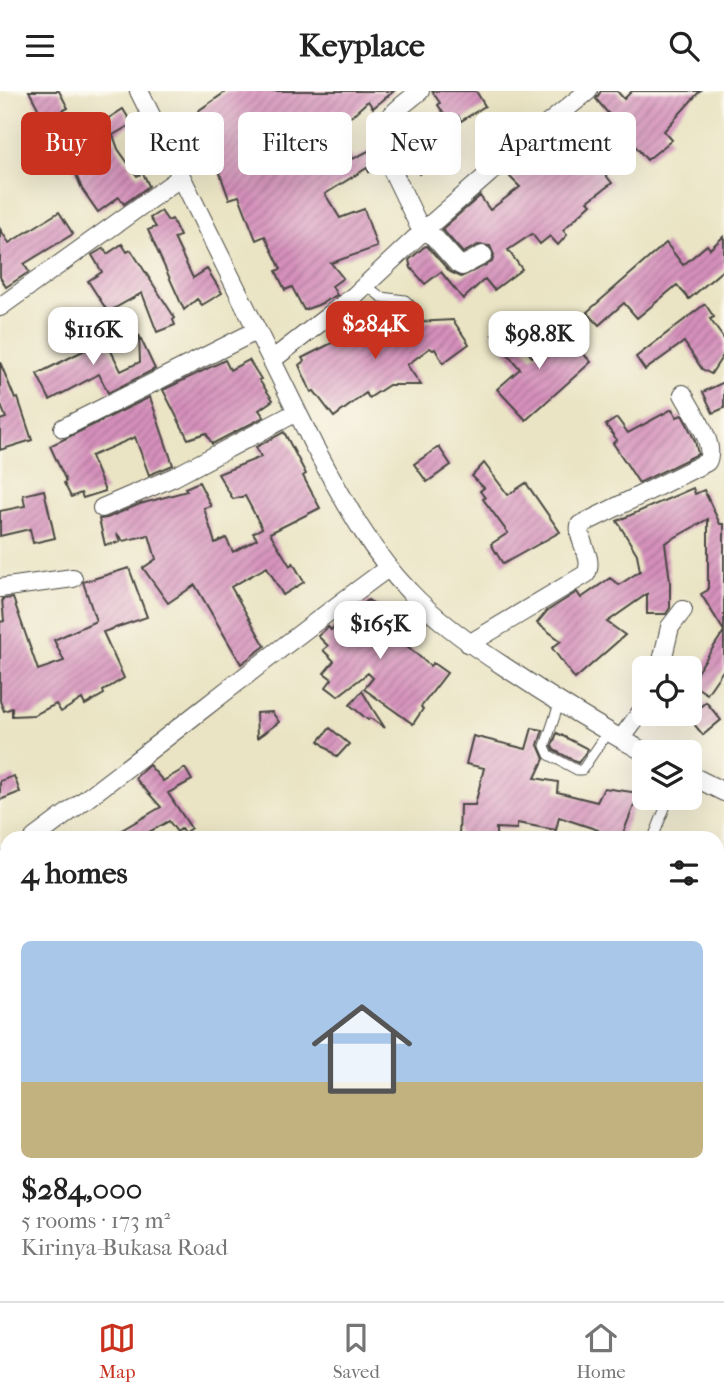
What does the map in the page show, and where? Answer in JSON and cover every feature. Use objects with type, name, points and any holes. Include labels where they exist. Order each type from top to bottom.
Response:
[{"type":"street","points":[[139,91],[298,412],[344,500],[388,568],[435,616],[469,644],[559,704],[632,745]]},
{"type":"street","points":[[420,91],[385,122],[381,147],[424,230],[457,264],[465,266],[483,255]]},
{"type":"street","points":[[272,361],[366,285],[424,230],[588,91]]},
{"type":"street","points":[[0,306],[181,177]]},
{"type":"street","points":[[63,428],[256,331]]},
{"type":"street","points":[[469,644],[586,575],[590,568],[579,538],[580,524],[707,462],[711,455],[710,445],[682,394]]},
{"type":"street","points":[[102,507],[174,477],[298,412]]},
{"type":"street","points":[[44,831],[319,618],[388,568]]},
{"type":"street","points":[[0,588],[73,578]]},
{"type":"street","points":[[663,656],[670,627],[683,610]]},
{"type":"street","points":[[614,735],[632,719]]},
{"type":"street","points":[[702,781],[724,792]]},
{"type":"lane","points":[[366,285],[381,297],[405,300],[416,311]]},
{"type":"lane","points":[[559,704],[545,746],[549,755],[582,770],[614,735]]},
{"type":"lane","points":[[656,831],[664,810]]},
{"type":"building","points":[[29,91],[59,91],[68,108],[60,112],[40,112]]},
{"type":"building","points":[[227,91],[394,91],[373,108],[368,101],[352,116],[352,112],[238,112],[238,175],[352,175],[352,157],[366,152],[366,169],[325,194],[340,218],[364,209],[377,247],[331,263],[343,278],[332,286],[337,295],[304,310],[292,287],[285,290],[276,271],[281,269],[265,236],[256,240],[239,196],[229,199],[221,175],[224,175],[224,112],[198,111]]},
{"type":"building","points":[[432,91],[476,91],[485,106],[461,121],[461,112],[443,112],[438,105],[440,103]]},
{"type":"building","points":[[601,91],[617,91],[624,99],[632,91],[700,91],[664,131],[672,140],[647,160],[636,147],[636,112],[607,112],[596,99]]},
{"type":"building","points":[[123,109],[125,112],[125,128],[113,135],[125,159],[125,175],[144,175],[149,186],[124,204],[119,197],[98,212],[76,175],[111,175],[111,117]]},
{"type":"building","points":[[606,175],[612,183],[588,201],[591,204],[563,230],[567,235],[558,245],[550,236],[540,244],[532,234],[508,250],[522,269],[494,290],[485,279],[463,299],[441,272],[425,284],[411,268],[409,260],[427,246],[450,272],[461,277],[492,262],[494,255],[490,246],[478,245],[463,253],[442,229],[480,196],[490,210],[520,187],[510,177]]},
{"type":"building","points":[[161,211],[168,221],[172,219],[180,236],[174,238],[193,278],[207,269],[222,293],[202,305],[197,299],[184,310],[148,230],[156,227],[150,218]]},
{"type":"building","points":[[59,212],[73,234],[24,264],[29,272],[6,287],[0,277],[0,229],[9,243]]},
{"type":"building","points":[[724,236],[724,269],[689,299],[677,285],[637,318],[624,303],[599,325],[587,312],[666,243],[683,265],[707,245],[710,249]]},
{"type":"building","points":[[122,244],[127,252],[131,250],[175,318],[175,325],[157,332],[142,293],[108,312],[88,281],[102,272],[92,255],[104,248],[107,254]]},
{"type":"building","points":[[705,304],[714,317],[710,319],[724,339],[724,354],[711,374],[702,369],[684,342],[645,370],[636,357]]},
{"type":"building","points":[[453,320],[469,344],[443,363],[435,349],[430,348],[407,365],[421,385],[389,385],[369,398],[366,393],[334,417],[314,391],[311,392],[299,365],[304,361],[302,358],[338,340],[333,330],[358,325],[358,340],[373,349],[390,337],[404,332],[398,323]]},
{"type":"building","points":[[506,325],[532,357],[562,331],[591,362],[526,420],[497,389],[520,369],[492,335]]},
{"type":"building","points":[[99,327],[121,371],[140,362],[139,335],[155,369],[108,393],[99,374],[50,400],[37,374],[87,349],[80,336]]},
{"type":"building","points":[[225,360],[230,370],[249,360],[273,400],[259,410],[264,417],[212,444],[206,433],[188,439],[163,390]]},
{"type":"building","points":[[0,362],[15,399],[18,398],[32,440],[0,450],[0,420],[6,418],[0,403]]},
{"type":"building","points":[[724,382],[724,408],[713,413],[703,392]]},
{"type":"building","points":[[150,397],[173,465],[149,475],[135,437],[91,456],[105,491],[83,498],[81,493],[71,497],[50,446]]},
{"type":"building","points":[[672,409],[677,417],[682,415],[695,441],[698,454],[639,483],[613,443],[617,440],[606,425],[617,418],[628,433]]},
{"type":"building","points":[[284,432],[320,508],[270,533],[290,566],[293,563],[304,582],[283,595],[267,567],[231,587],[265,646],[241,664],[195,585],[168,603],[143,568],[156,559],[149,535],[123,541],[117,534],[120,542],[105,545],[99,519],[187,491],[185,488],[199,482],[211,506],[204,508],[215,543],[226,538],[233,552],[257,539],[253,533],[262,528],[245,496],[233,499],[218,474],[261,457],[256,447]]},
{"type":"building","points":[[439,447],[451,465],[427,482],[414,464]]},
{"type":"building","points":[[484,463],[508,495],[526,483],[560,532],[503,564],[491,544],[508,533],[483,499],[485,498],[480,491],[484,488],[472,476]]},
{"type":"building","points":[[693,488],[695,494],[704,490],[720,524],[724,524],[724,631],[701,594],[708,590],[708,519],[665,543],[670,581],[670,608],[666,614],[647,614],[647,594],[607,622],[625,635],[575,679],[552,648],[561,641],[537,623],[547,611],[577,592],[581,598],[610,578],[619,585],[640,571],[637,554],[617,521]]},
{"type":"building","points":[[44,490],[55,538],[33,543],[30,529],[0,536],[0,511],[25,506],[23,495]]},
{"type":"building","points":[[129,568],[147,617],[103,632],[124,678],[85,705],[82,699],[61,712],[56,704],[34,715],[12,716],[12,708],[4,711],[0,701],[0,622],[4,621],[2,599],[13,598],[38,670],[64,661],[54,640],[96,621],[83,582]]},
{"type":"building","points":[[368,600],[406,622],[397,637],[430,666],[433,663],[447,673],[421,707],[423,709],[413,724],[364,689],[373,678],[368,673],[338,696],[326,687],[332,679],[324,673],[334,661],[323,650],[328,646],[318,636],[328,627],[331,630],[339,622],[342,625]]},
{"type":"building","points":[[724,631],[724,669],[707,694],[702,691],[702,665]]},
{"type":"building","points":[[362,691],[385,728],[370,718],[368,720],[350,705]]},
{"type":"building","points":[[706,702],[721,720],[703,735],[696,726],[702,726],[702,705]]},
{"type":"building","points":[[272,712],[279,722],[257,738],[256,713]]},
{"type":"building","points":[[330,728],[349,744],[337,757],[319,741]]},
{"type":"building","points":[[532,728],[543,730],[538,745],[544,759],[535,778],[558,782],[557,792],[597,802],[604,788],[632,792],[632,810],[624,831],[598,831],[559,817],[556,830],[517,823],[517,829],[459,831],[460,805],[475,805],[484,768],[466,764],[473,736],[526,749]]},
{"type":"building","points":[[557,733],[588,749],[578,763],[554,750],[552,746]]},
{"type":"building","points":[[149,765],[163,781],[185,768],[192,780],[168,793],[191,828],[187,831],[176,831],[169,821],[151,831],[120,831],[161,807],[135,778]]},
{"type":"building","points":[[14,776],[20,792],[0,800],[0,781]]}]
